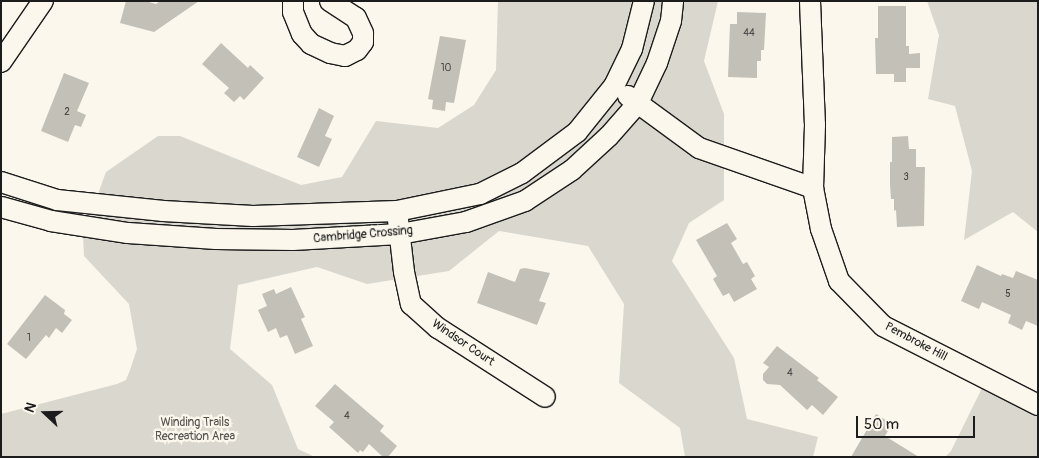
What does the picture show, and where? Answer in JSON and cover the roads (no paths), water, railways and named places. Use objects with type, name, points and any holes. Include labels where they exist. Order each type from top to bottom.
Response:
[{"type":"street","points":[[1,62],[43,1]]},
{"type":"street","points":[[293,1],[293,12],[302,34],[311,44],[330,53],[345,56],[357,50],[363,42],[363,33],[356,18],[330,1]]},
{"type":"street","name":"Cambridge Crossing","points":[[1,182],[57,200],[163,211],[253,216],[397,211],[480,194],[522,173],[577,132],[614,86],[632,49],[644,1]]},
{"type":"street","name":"Cambridge Crossing","points":[[1,207],[51,221],[128,233],[216,239],[293,240],[400,234],[466,222],[524,201],[572,170],[609,136],[638,103],[657,63],[671,21],[673,1]]},
{"type":"street","name":"Pembroke Hill","points":[[810,1],[815,125],[813,188],[821,229],[839,281],[883,326],[1038,405]]},
{"type":"street","points":[[614,86],[699,148],[813,188]]},
{"type":"street","name":"Windsor Court","points":[[397,211],[404,272],[411,304],[438,328],[545,397]]},
{"type":"park label","name":"Winding Trails Recreation Area","points":[[195,430]]}]
